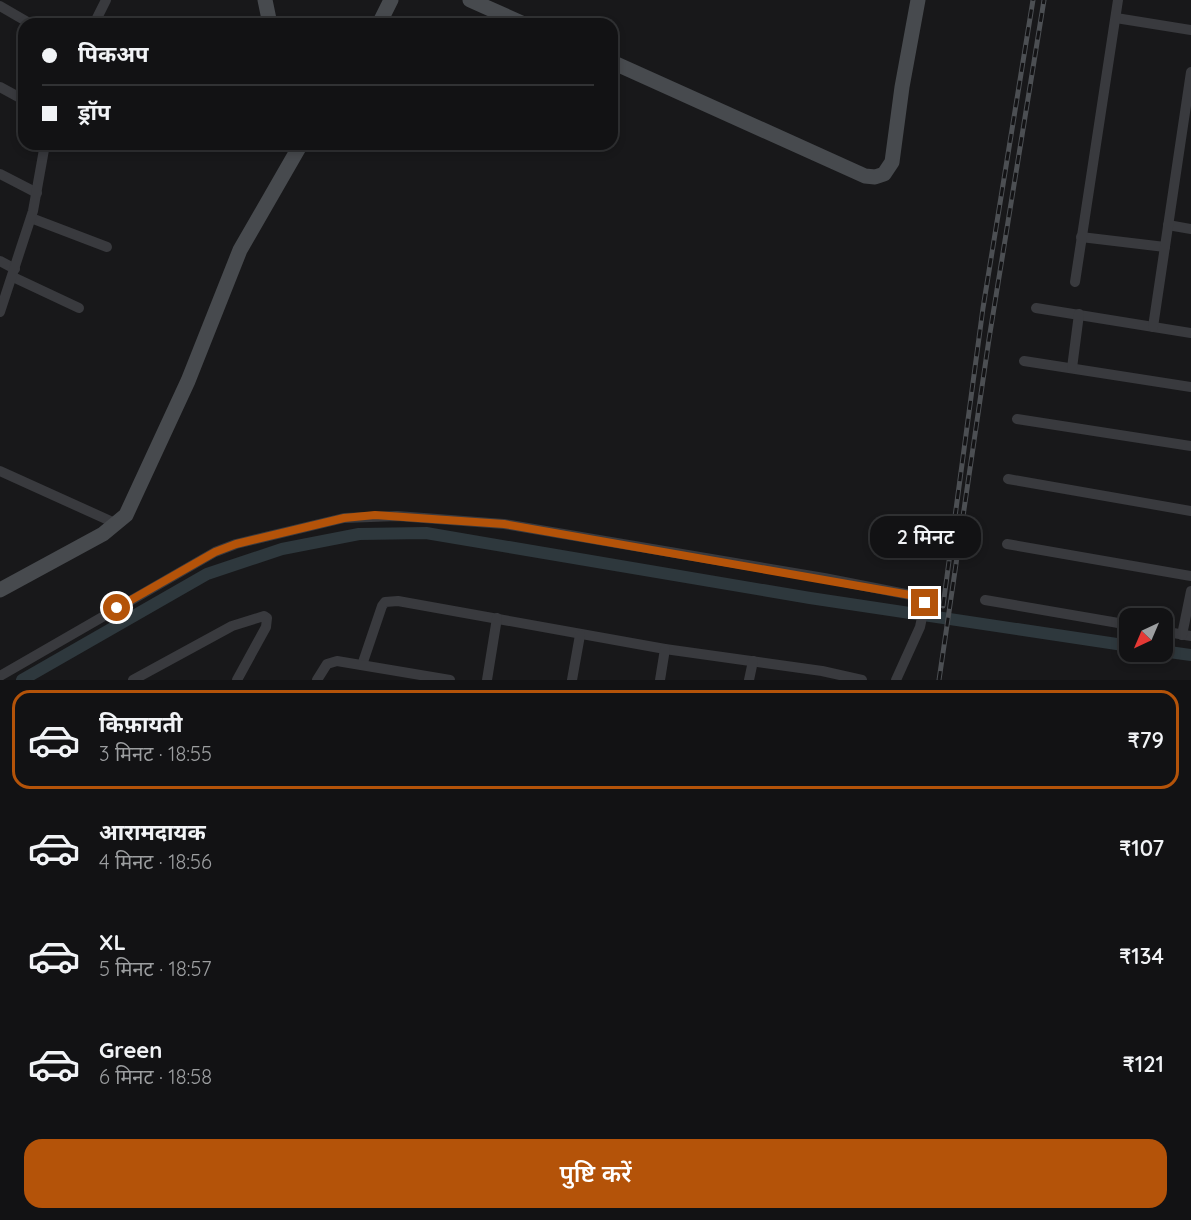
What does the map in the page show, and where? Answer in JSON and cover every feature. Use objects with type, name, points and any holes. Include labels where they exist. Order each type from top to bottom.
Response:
[{"type":"street","points":[[97,18],[106,0]]},
{"type":"street","points":[[265,0],[269,18]]},
{"type":"street","points":[[382,18],[391,0]]},
{"type":"street","points":[[470,0],[510,18]]},
{"type":"street","points":[[618,65],[865,176],[875,177],[884,174],[892,162],[902,87],[918,0]]},
{"type":"street","points":[[1075,282],[1118,0]]},
{"type":"street","points":[[0,6],[21,18]]},
{"type":"street","points":[[1116,18],[1191,30]]},
{"type":"street","points":[[1153,327],[1191,72]]},
{"type":"street","points":[[0,87],[18,97]]},
{"type":"street","points":[[0,312],[31,218],[44,150]]},
{"type":"street","points":[[0,590],[117,524],[135,499],[188,381],[249,230],[296,150]]},
{"type":"street","points":[[0,174],[37,193]]},
{"type":"street","points":[[31,218],[107,247]]},
{"type":"street","points":[[1168,225],[1191,229]]},
{"type":"street","points":[[1081,237],[1165,247]]},
{"type":"street","points":[[0,261],[14,273],[79,309]]},
{"type":"street","points":[[1036,308],[1191,333]]},
{"type":"street","points":[[1072,368],[1079,314]]},
{"type":"street","points":[[1024,361],[1191,387]]},
{"type":"street","points":[[1017,419],[1191,446]]},
{"type":"street","points":[[0,471],[117,524]]},
{"type":"street","points":[[1008,479],[1191,511]]},
{"type":"street","points":[[0,676],[215,552],[236,544],[344,518],[375,515],[504,524],[824,578],[916,596],[924,599],[925,605],[920,627],[896,680]]},
{"type":"street","points":[[1007,544],[1191,576]]},
{"type":"street","points":[[1186,635],[1191,591]]},
{"type":"street","points":[[985,600],[1119,623]]},
{"type":"street","points":[[362,665],[385,602],[398,601],[665,649],[753,661],[821,676],[862,680]]},
{"type":"street","points":[[134,680],[232,626],[264,616],[268,622],[266,627],[237,680]]},
{"type":"street","points":[[487,680],[497,618]]},
{"type":"street","points":[[572,680],[580,634]]},
{"type":"street","points":[[660,680],[665,649]]},
{"type":"street","points":[[316,680],[331,661],[362,665],[389,675],[450,680]]},
{"type":"street","points":[[749,680],[753,661]]},
{"type":"waterway","points":[[22,680],[207,574],[282,549],[359,534],[426,533],[810,598],[1119,644]]},
{"type":"waterway","points":[[1173,653],[1191,655]]},
{"type":"railway","points":[[943,606],[983,308],[1033,0]]},
{"type":"railway","points":[[939,680],[989,339],[1044,0]]},
{"type":"route","points":[[117,608],[215,552],[236,544],[344,518],[375,515],[504,524],[824,578],[916,596],[924,599],[925,603]]}]
